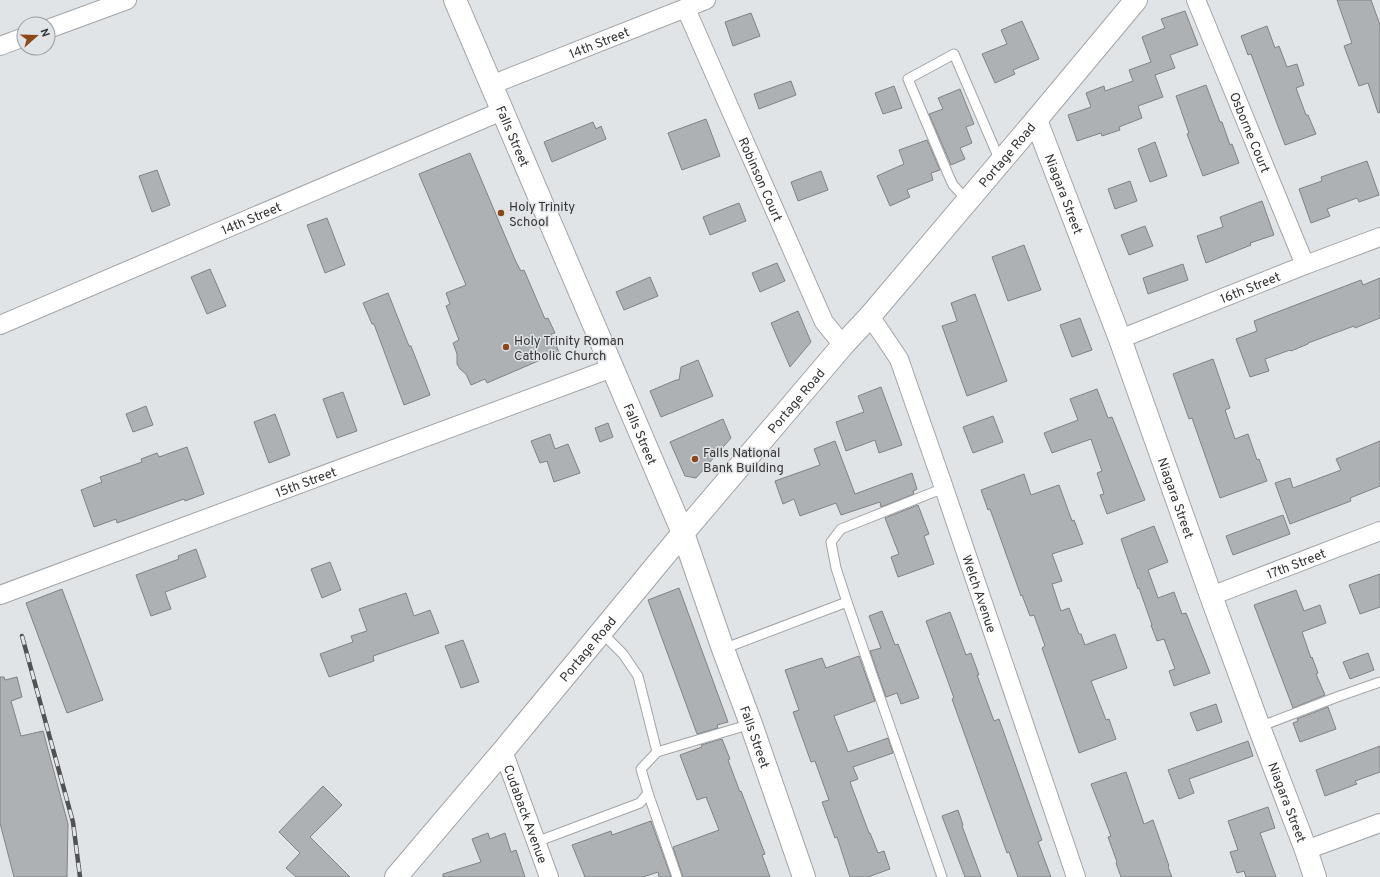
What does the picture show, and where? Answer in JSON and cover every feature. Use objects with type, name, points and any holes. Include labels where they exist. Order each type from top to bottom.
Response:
[{"type":"street","points":[[56,25],[126,0]]},
{"type":"street","name":"Falls Street","points":[[455,0],[683,533],[804,877]]},
{"type":"street","name":"14th Street","points":[[491,85],[706,0]]},
{"type":"street","name":"Portage Road","points":[[396,877],[503,751],[683,533],[1001,162],[1135,0]]},
{"type":"street","name":"Osborne Court","points":[[1196,0],[1305,265]]},
{"type":"street","name":"Robinson Court","points":[[686,9],[824,322],[843,345]]},
{"type":"street","points":[[0,46],[16,40]]},
{"type":"street","name":"14th Street","points":[[0,325],[502,111]]},
{"type":"street","name":"Niagara Street","points":[[1036,120],[1120,339],[1211,596],[1315,877]]},
{"type":"street","name":"16th Street","points":[[1120,339],[1305,265],[1380,237]]},
{"type":"street","name":"Welch Avenue","points":[[870,316],[899,359],[1076,877]]},
{"type":"street","name":"15th Street","points":[[0,595],[612,368]]},
{"type":"street","name":"17th Street","points":[[1211,596],[1380,531]]},
{"type":"street","name":"Cudaback Avenue","points":[[503,751],[549,877]]},
{"type":"street","points":[[1306,850],[1380,822]]},
{"type":"lane","points":[[968,200],[957,190],[950,179],[908,79],[954,54],[1001,162]]},
{"type":"lane","points":[[942,877],[847,602],[836,568],[831,542],[841,529],[944,488]]},
{"type":"lane","points":[[723,649],[847,602]]},
{"type":"lane","points":[[601,632],[623,654],[638,676],[657,752]]},
{"type":"lane","points":[[1259,727],[1380,682]]},
{"type":"lane","points":[[677,877],[641,769],[657,752],[751,724]]},
{"type":"lane","points":[[536,842],[640,803],[648,793]]},
{"type":"building","points":[[1337,0],[1371,0],[1380,25],[1380,112],[1378,113],[1368,83],[1359,86],[1344,46],[1352,43]]},
{"type":"building","points":[[1185,11],[1198,45],[1170,55],[1175,68],[1155,75],[1163,97],[1138,106],[1142,118],[1119,127],[1120,130],[1102,136],[1101,133],[1077,141],[1068,115],[1091,107],[1086,93],[1104,86],[1105,91],[1133,81],[1129,70],[1151,62],[1142,37],[1165,28],[1161,19]]},
{"type":"building","points":[[751,13],[760,36],[733,46],[725,22]]},
{"type":"building","points":[[1022,21],[1039,59],[1013,70],[1015,74],[995,83],[982,54],[1007,44],[1001,30]]},
{"type":"building","points":[[1267,26],[1275,48],[1279,46],[1287,67],[1297,64],[1304,85],[1296,88],[1306,115],[1308,115],[1316,134],[1285,145],[1251,54],[1248,55],[1241,36]]},
{"type":"building","points":[[791,81],[796,95],[759,109],[754,94]]},
{"type":"building","points":[[1206,85],[1220,122],[1222,122],[1230,145],[1232,144],[1239,163],[1203,176],[1187,134],[1189,133],[1176,96]]},
{"type":"building","points":[[894,86],[902,108],[883,114],[875,93]]},
{"type":"building","points":[[960,89],[974,124],[966,127],[972,143],[960,148],[965,159],[951,165],[929,114],[943,109],[938,98]]},
{"type":"building","points":[[706,119],[720,156],[682,170],[668,133]]},
{"type":"building","points":[[593,122],[596,129],[601,126],[606,139],[552,162],[544,142]]},
{"type":"building","points":[[927,140],[940,170],[931,173],[933,180],[907,190],[910,197],[890,206],[877,176],[904,164],[899,150]]},
{"type":"building","points":[[1155,142],[1167,176],[1150,182],[1138,149]]},
{"type":"building","points":[[470,153],[516,262],[521,271],[524,270],[545,319],[548,318],[555,333],[551,334],[559,352],[487,383],[485,379],[471,385],[466,374],[457,364],[457,354],[453,343],[459,340],[446,306],[450,304],[446,293],[466,285],[419,174]]},
{"type":"building","points":[[1367,161],[1379,195],[1359,202],[1357,198],[1327,209],[1330,216],[1311,223],[1299,189],[1322,181],[1321,177]]},
{"type":"building","points":[[157,170],[170,205],[152,212],[139,176]]},
{"type":"building","points":[[821,171],[828,190],[798,201],[791,182]]},
{"type":"building","points":[[1130,181],[1137,201],[1115,209],[1108,189]]},
{"type":"building","points":[[1262,201],[1274,235],[1250,243],[1251,245],[1206,263],[1197,236],[1223,227],[1220,217]]},
{"type":"building","points":[[739,203],[746,221],[710,235],[703,217]]},
{"type":"building","points":[[327,218],[345,265],[325,273],[307,225]]},
{"type":"building","points":[[1145,226],[1153,246],[1129,255],[1121,235]]},
{"type":"building","points":[[1024,245],[1041,290],[1008,301],[992,257]]},
{"type":"building","points":[[777,263],[785,281],[760,292],[752,273]]},
{"type":"building","points":[[1183,264],[1188,280],[1148,294],[1143,278]]},
{"type":"building","points":[[210,269],[226,306],[207,314],[191,277]]},
{"type":"building","points":[[650,277],[658,296],[624,310],[616,292]]},
{"type":"building","points":[[1380,278],[1380,318],[1265,359],[1269,371],[1250,377],[1236,339],[1257,331],[1254,321],[1361,280],[1363,285]]},
{"type":"building","points":[[388,293],[430,395],[404,405],[374,324],[372,324],[363,303]]},
{"type":"building","points":[[975,294],[1007,381],[967,396],[942,326],[957,321],[951,303]]},
{"type":"building","points":[[798,311],[811,342],[790,367],[771,323]]},
{"type":"building","points":[[1080,318],[1092,350],[1072,357],[1060,325]]},
{"type":"building","points":[[1213,359],[1230,408],[1225,410],[1235,439],[1248,434],[1257,460],[1259,459],[1267,481],[1220,498],[1192,418],[1189,419],[1173,374]]},
{"type":"building","points":[[698,360],[713,396],[661,417],[650,391],[679,380],[681,367]]},
{"type":"building","points":[[881,387],[902,445],[879,453],[875,440],[846,451],[836,422],[864,412],[858,396]]},
{"type":"building","points":[[1097,389],[1108,418],[1112,417],[1145,500],[1107,514],[1100,495],[1104,494],[1097,473],[1102,471],[1091,439],[1052,453],[1044,433],[1078,420],[1070,399]]},
{"type":"building","points":[[343,392],[357,431],[337,438],[323,399]]},
{"type":"building","points":[[146,406],[153,425],[133,432],[126,414]]},
{"type":"building","points":[[275,414],[290,455],[269,463],[254,422]]},
{"type":"building","points":[[993,416],[1003,442],[973,453],[963,427]]},
{"type":"building","name":"Falls National Bank Building","points":[[723,419],[731,438],[696,478],[685,476],[670,442]]},
{"type":"building","points":[[608,423],[613,437],[600,442],[595,428]]},
{"type":"building","points":[[550,434],[555,449],[568,444],[580,473],[554,482],[547,461],[540,463],[531,441]]},
{"type":"building","points":[[835,441],[855,494],[912,473],[917,489],[913,491],[914,494],[881,507],[880,502],[841,515],[836,503],[800,516],[794,499],[783,504],[775,481],[820,465],[814,449]]},
{"type":"building","points":[[1380,441],[1380,486],[1350,498],[1351,501],[1290,524],[1275,483],[1290,478],[1293,488],[1341,470],[1336,459]]},
{"type":"building","points":[[187,447],[204,494],[185,501],[184,499],[117,523],[116,519],[94,527],[81,490],[102,482],[100,477],[142,462],[141,459],[157,453],[159,457]]},
{"type":"building","points":[[1024,474],[1031,495],[1059,485],[1072,521],[1074,520],[1083,544],[1052,554],[1062,581],[1052,584],[1061,611],[1069,608],[1085,645],[1115,634],[1127,668],[1091,681],[1106,720],[1109,719],[1116,739],[1079,753],[1042,648],[1045,646],[1034,615],[1030,616],[1022,595],[1021,596],[990,509],[988,510],[981,490]]},
{"type":"building","points":[[918,505],[929,534],[924,536],[934,564],[898,577],[891,557],[899,554],[885,518]]},
{"type":"building","points":[[1283,515],[1290,534],[1233,555],[1226,536]]},
{"type":"building","points":[[1154,526],[1168,562],[1148,570],[1158,598],[1174,592],[1182,614],[1186,613],[1210,673],[1174,686],[1169,671],[1175,669],[1164,639],[1157,641],[1121,539]]},
{"type":"building","points":[[196,549],[206,577],[165,592],[171,609],[151,616],[136,575],[179,559],[178,556]]},
{"type":"building","points":[[330,562],[341,590],[322,598],[311,569]]},
{"type":"building","points":[[1380,574],[1380,607],[1360,614],[1349,585]]},
{"type":"building","points":[[679,588],[728,722],[717,725],[718,728],[697,734],[648,600]]},
{"type":"building","points":[[62,589],[103,700],[67,713],[26,603]]},
{"type":"building","points":[[1296,590],[1304,611],[1320,605],[1326,623],[1302,632],[1318,673],[1316,674],[1325,695],[1293,708],[1254,605]]},
{"type":"building","points":[[406,593],[414,616],[430,610],[439,633],[373,656],[374,661],[329,677],[320,654],[353,642],[351,636],[367,631],[359,609]]},
{"type":"building","points":[[882,611],[895,645],[898,644],[919,698],[901,704],[897,693],[886,697],[870,651],[881,648],[869,616]]},
{"type":"building","points":[[950,612],[966,655],[971,653],[979,675],[977,675],[994,721],[999,719],[1042,840],[1038,842],[1051,877],[1018,877],[1009,852],[1007,853],[926,621]]},
{"type":"building","points":[[463,640],[479,682],[461,688],[445,646]]},
{"type":"building","points":[[1368,653],[1374,670],[1350,679],[1343,662]]},
{"type":"building","points":[[859,656],[875,701],[834,716],[848,752],[888,738],[893,753],[853,767],[858,779],[850,782],[878,853],[884,851],[890,869],[868,877],[850,877],[837,837],[835,838],[822,802],[829,800],[815,761],[811,762],[793,712],[799,710],[785,670],[822,658],[826,668]]},
{"type":"building","points":[[0,677],[4,677],[5,680],[17,677],[22,697],[11,701],[21,736],[43,731],[68,824],[67,877],[14,877],[0,823]]},
{"type":"building","points":[[1216,704],[1222,722],[1197,731],[1190,713]]},
{"type":"building","points":[[1328,707],[1336,729],[1300,742],[1293,723],[1298,721],[1297,719]]},
{"type":"building","points":[[722,739],[730,759],[728,760],[765,854],[762,855],[770,877],[683,877],[673,847],[719,830],[706,797],[697,800],[680,755],[702,747],[701,745]]},
{"type":"building","points":[[1248,741],[1253,756],[1189,779],[1194,793],[1179,799],[1168,770]]},
{"type":"building","points":[[1380,746],[1380,772],[1355,781],[1357,784],[1325,796],[1316,770]]},
{"type":"building","points":[[1126,772],[1144,824],[1153,820],[1172,877],[1121,877],[1108,837],[1111,836],[1091,784]]},
{"type":"building","points":[[323,786],[342,805],[310,837],[350,877],[296,877],[286,868],[300,853],[279,832]]},
{"type":"building","points":[[1268,807],[1275,828],[1260,833],[1276,877],[1246,877],[1244,871],[1237,873],[1230,852],[1238,850],[1228,821]]},
{"type":"building","points":[[958,810],[963,825],[962,826],[981,877],[965,877],[942,816]]},
{"type":"building","points":[[651,821],[671,877],[659,877],[658,872],[643,877],[585,877],[572,845],[611,831],[612,835]]},
{"type":"building","points":[[488,833],[490,839],[505,833],[511,852],[516,850],[525,877],[443,877],[443,874],[481,862],[472,839]]},
{"type":"railway","points":[[22,636],[73,822],[80,877]]},
{"type":"place","name":"Holy Trinity School","points":[[501,213]]},
{"type":"place","name":"Holy Trinity Roman Catholic Church","points":[[506,347]]},
{"type":"place","name":"Falls National Bank Building","points":[[695,459]]}]
